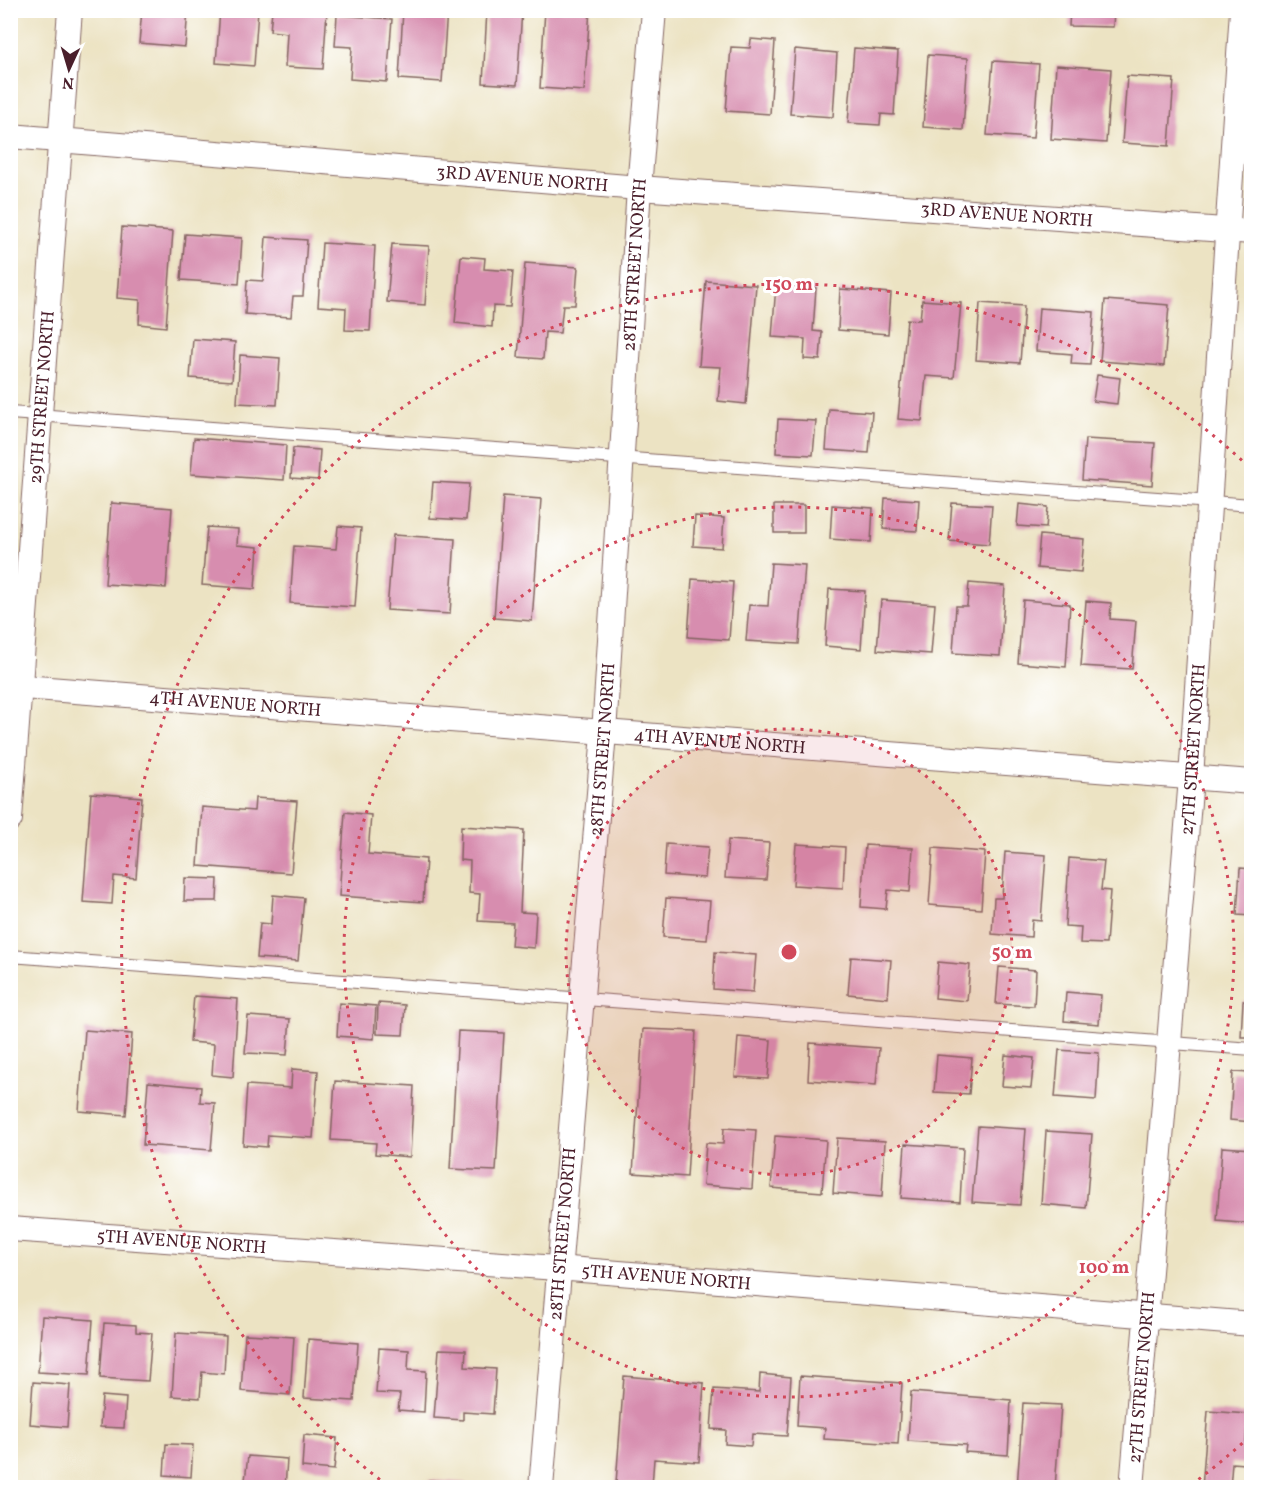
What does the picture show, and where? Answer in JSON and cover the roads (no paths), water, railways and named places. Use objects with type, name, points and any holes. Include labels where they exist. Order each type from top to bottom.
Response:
[{"type":"street","name":"29TH STREET NORTH","points":[[10,819],[15,686],[40,415],[70,10]]},
{"type":"street","name":"28TH STREET NORTH","points":[[541,1488],[557,1268],[604,733],[639,188],[654,10]]},
{"type":"street","name":"27TH STREET NORTH","points":[[1132,1488],[1191,778],[1242,10]]},
{"type":"street","name":"3RD AVENUE NORTH","points":[[10,136],[639,188],[1251,232]]},
{"type":"street","name":"4TH AVENUE NORTH","points":[[15,686],[1251,782]]},
{"type":"street","name":"5TH AVENUE NORTH","points":[[10,1229],[557,1268],[1251,1324]]},
{"type":"lane","points":[[10,413],[1251,505]]},
{"type":"lane","points":[[10,956],[1251,1049]]}]
